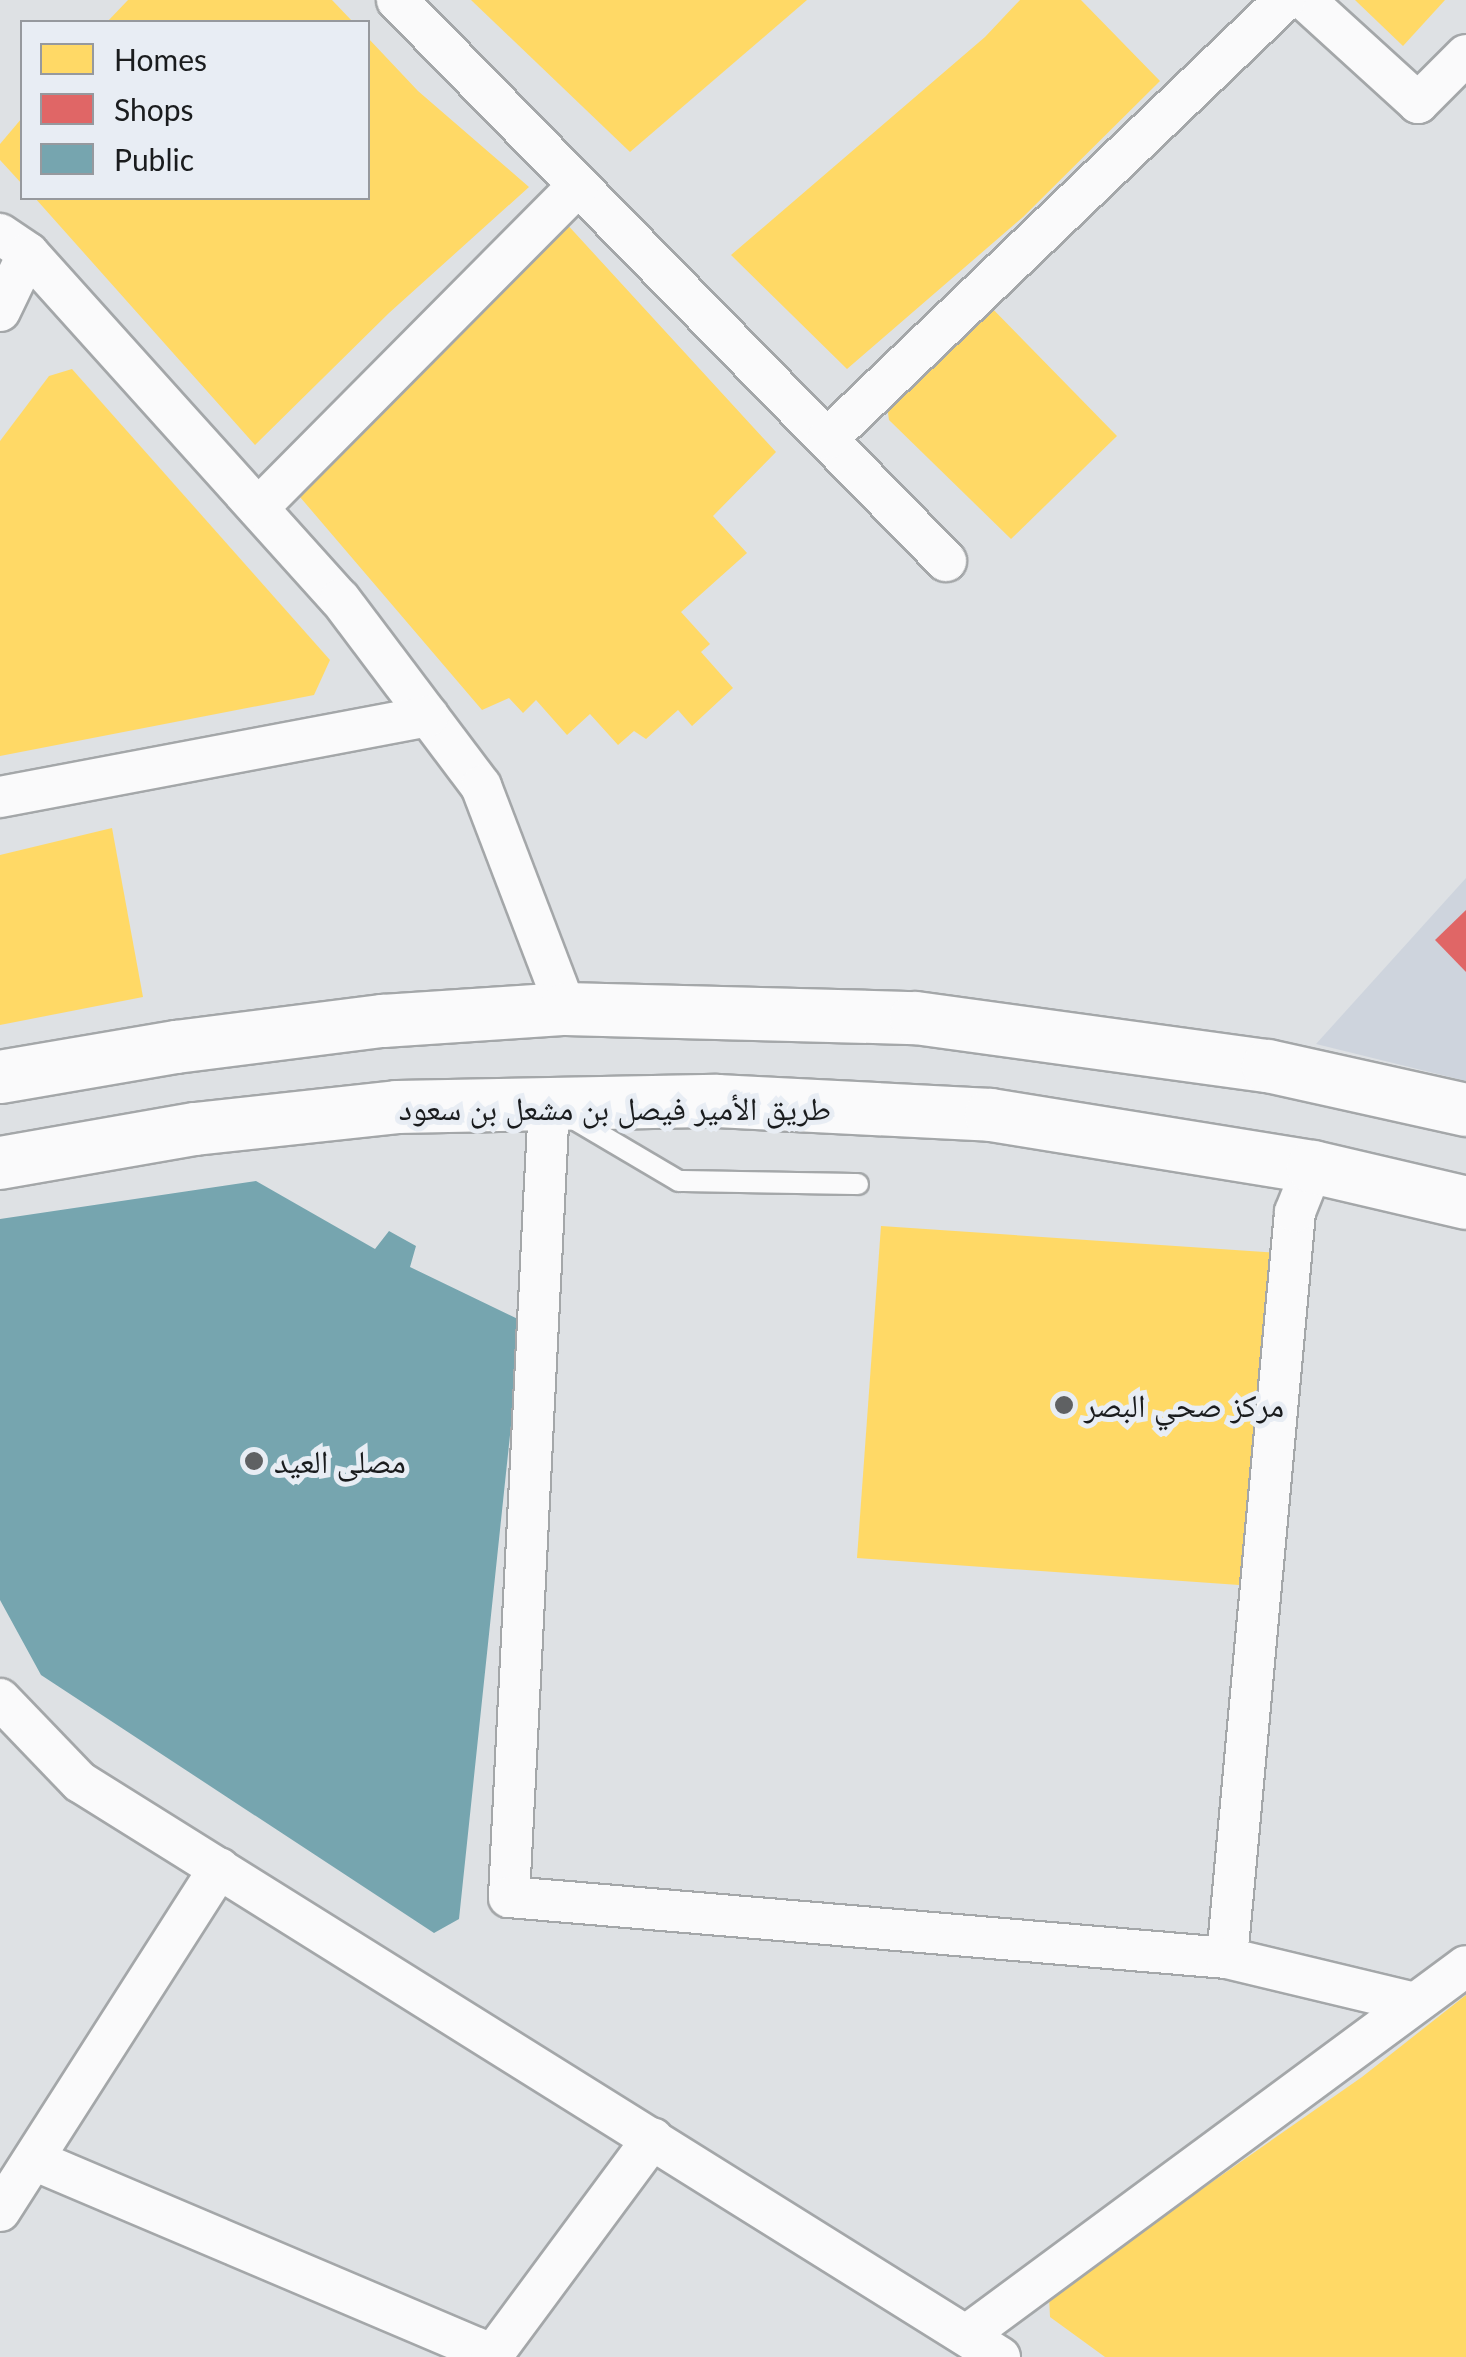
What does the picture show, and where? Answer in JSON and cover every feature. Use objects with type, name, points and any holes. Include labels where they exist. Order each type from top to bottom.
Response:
[{"type":"street","points":[[397,0],[946,561]]},
{"type":"street","points":[[826,439],[1285,0]]},
{"type":"street","points":[[1305,0],[1418,103],[1466,55]]},
{"type":"street","points":[[258,508],[578,186]]},
{"type":"street","points":[[14,244],[340,599],[481,786],[566,1009]]},
{"type":"street","points":[[0,311],[14,244]]},
{"type":"street","points":[[0,797],[428,716]]},
{"type":"street","points":[[0,1078],[176,1047],[383,1021],[566,1009],[916,1018],[1268,1066],[1466,1110]]},
{"type":"street","name":"طريق الأمير فيصل بن مشعل بن سعود","points":[[0,1163],[194,1129],[397,1107],[717,1101],[992,1115],[1313,1167],[1466,1203]]},
{"type":"street","points":[[549,1104],[509,1898],[1227,1958],[1414,2003]]},
{"type":"street","points":[[1227,1958],[1295,1212],[1313,1167]]},
{"type":"street","points":[[0,1699],[80,1782],[984,2345],[1414,2003],[1466,1966]]},
{"type":"street","points":[[0,2211],[220,1868]]},
{"type":"street","points":[[34,2160],[492,2356],[653,2138]]},
{"type":"lane","points":[[549,1104],[680,1180],[858,1184]]},
{"type":"shaded area","points":[[1466,878],[1466,1081],[1316,1044]]},
{"type":"building: Homes","points":[[128,0],[332,0],[351,20],[109,20]]},
{"type":"building: Homes","points":[[471,0],[807,0],[630,152]]},
{"type":"building: Homes","points":[[1020,0],[1081,0],[1160,81],[1023,217],[847,369],[731,255],[985,37]]},
{"type":"building: Homes","points":[[1355,0],[1445,0],[1403,46]]},
{"type":"building: Homes","points":[[370,40],[418,91],[529,187],[389,313],[255,445],[37,200],[370,200]]},
{"type":"building: Homes","points":[[20,120],[20,182],[0,160],[0,144]]},
{"type":"building: Homes","points":[[564,221],[776,452],[713,516],[747,553],[681,612],[710,644],[701,652],[733,688],[692,726],[678,710],[646,739],[634,731],[618,745],[590,714],[567,735],[536,700],[523,713],[509,698],[482,710],[300,497],[303,474]]},
{"type":"building: Homes","points":[[983,299],[1117,436],[1011,539],[889,420],[885,392]]},
{"type":"building: Homes","points":[[72,369],[330,660],[314,695],[0,756],[0,441],[49,376]]},
{"type":"building: Homes","points":[[112,828],[143,997],[0,1025],[0,855]]},
{"type":"building: Homes","name":"مركز صحي البصر","points":[[881,1226],[1279,1253],[1239,1585],[857,1558]]},
{"type":"building: Homes","points":[[1466,1995],[1466,2357],[1105,2357],[1050,2317],[1049,2296],[1362,2077]]},
{"type":"building: Shops","points":[[1466,910],[1466,972],[1435,940]]},
{"type":"building: Public","name":"مصلى العيد","points":[[256,1181],[375,1249],[389,1231],[416,1246],[410,1267],[522,1321],[459,1919],[434,1933],[41,1675],[0,1600],[0,1219]]},
{"type":"place","name":"مركز صحي البصر","points":[[1064,1405]]},
{"type":"place","name":"مصلى العيد","points":[[254,1461]]}]
